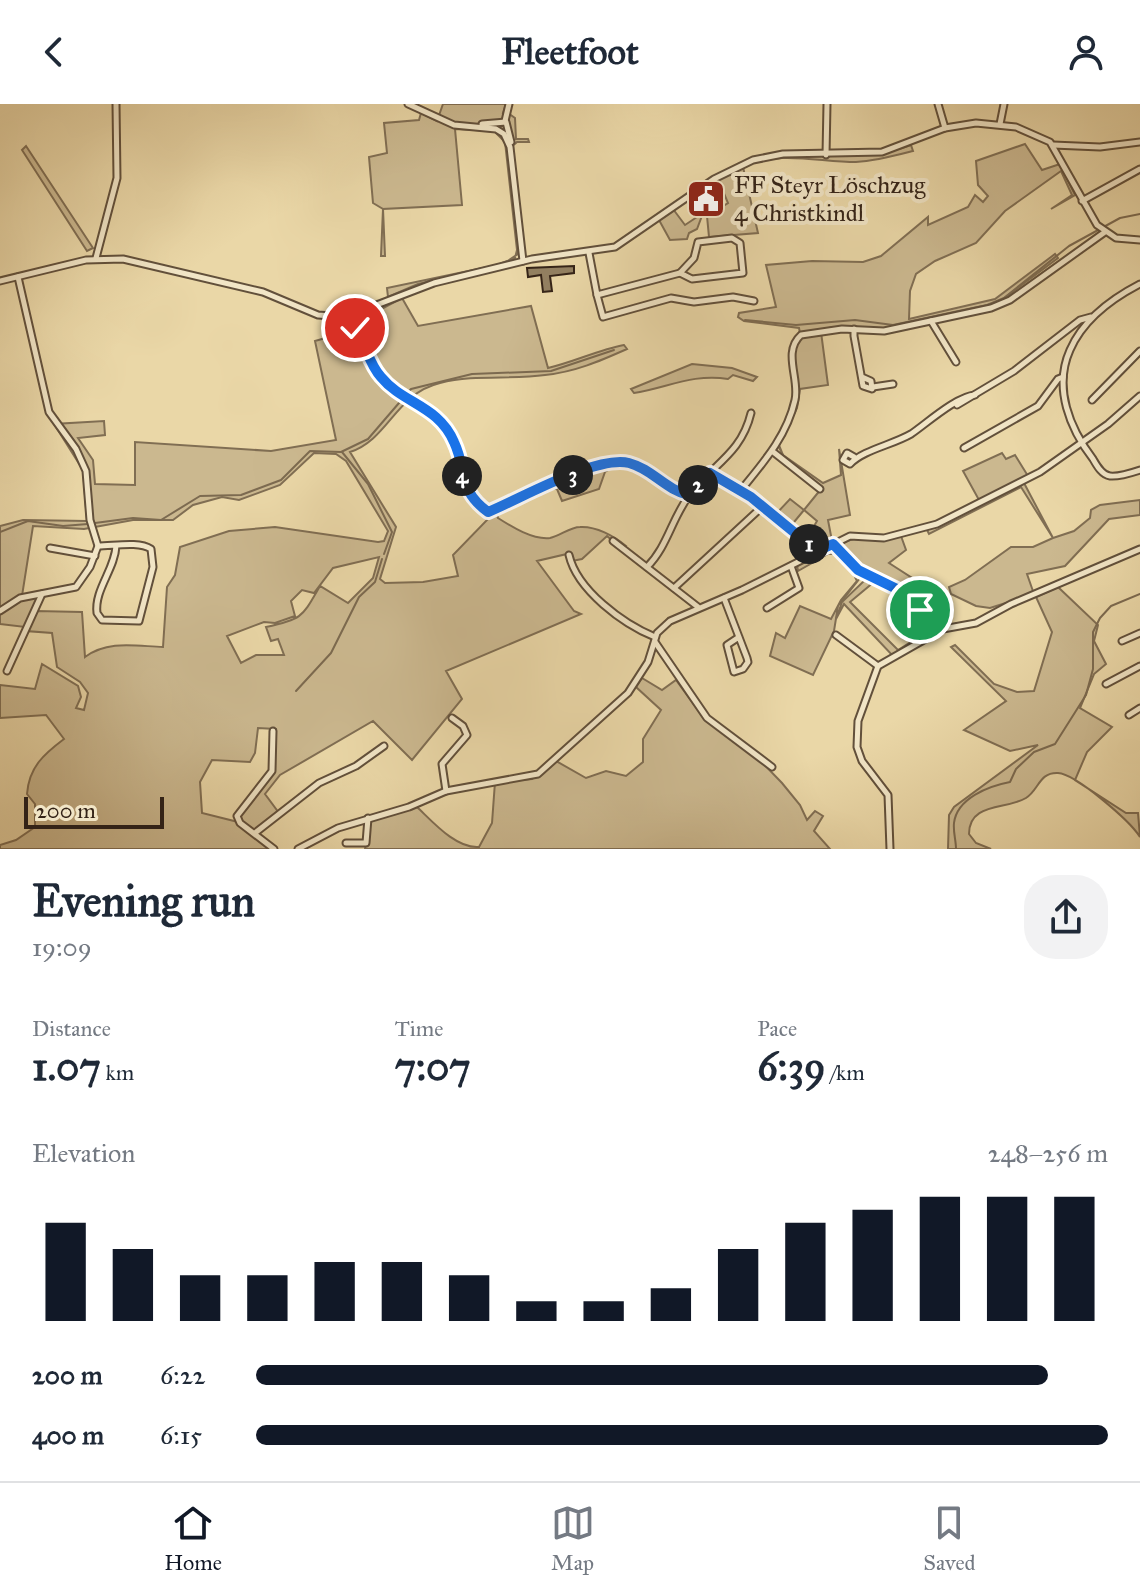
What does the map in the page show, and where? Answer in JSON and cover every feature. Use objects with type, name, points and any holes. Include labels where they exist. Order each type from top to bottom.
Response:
[{"type":"street","points":[[96,258],[117,178],[116,104]]},
{"type":"street","points":[[408,104],[445,122],[499,130],[510,147]]},
{"type":"street","points":[[509,104],[505,121],[510,132],[523,261]]},
{"type":"street","points":[[826,155],[827,104]]},
{"type":"street","points":[[938,104],[945,128]]},
{"type":"street","points":[[1000,124],[1004,104]]},
{"type":"street","points":[[475,127],[505,121]]},
{"type":"street","points":[[0,281],[96,258],[145,263],[263,292],[318,315],[345,317],[416,288],[523,261],[589,253],[628,240],[676,204],[739,165],[772,156],[882,152],[945,128],[976,123],[1000,124],[1031,132],[1053,145],[1100,147],[1140,142]]},
{"type":"street","points":[[1053,145],[1097,225],[1121,240],[1140,240]]},
{"type":"street","points":[[1082,201],[1140,169]]},
{"type":"street","points":[[741,490],[772,451],[796,396],[794,343],[808,332],[884,331],[1001,305],[1105,232]]},
{"type":"street","points":[[597,295],[680,273],[694,258],[699,241],[732,238],[740,243],[745,268],[738,276],[692,279],[680,273]]},
{"type":"street","points":[[589,253],[603,317],[671,298],[694,302],[733,297],[754,301]]},
{"type":"street","points":[[0,611],[20,598],[76,587],[98,546],[91,523],[86,471],[76,449],[49,412],[18,277]]},
{"type":"street","points":[[1140,284],[1092,318],[1072,345],[1063,377],[1068,415],[1080,443],[1105,475],[1140,470]]},
{"type":"street","points":[[345,317],[357,331],[377,372],[429,410],[448,431],[459,455],[468,494],[488,512],[555,481],[615,462],[640,467],[677,492],[689,495]]},
{"type":"street","points":[[854,457],[890,445],[965,396],[975,395],[1014,371],[1080,320],[1092,318]]},
{"type":"street","points":[[931,321],[956,362]]},
{"type":"street","points":[[854,329],[864,388],[893,384]]},
{"type":"street","points":[[1092,400],[1140,351]]},
{"type":"street","points":[[964,448],[1038,406],[1058,379],[1063,377]]},
{"type":"street","points":[[298,849],[324,834],[409,807],[446,791],[538,774],[628,693],[648,662],[655,640],[664,626],[698,607],[724,598],[856,535],[884,538],[937,524],[1022,482],[1080,443],[1140,396]]},
{"type":"street","points":[[647,567],[663,551],[676,515],[689,495],[741,442],[751,413]]},
{"type":"street","points":[[772,451],[820,489]]},
{"type":"street","points":[[710,473],[763,506],[817,551]]},
{"type":"street","points":[[674,588],[763,506]]},
{"type":"street","points":[[613,541],[698,607]]},
{"type":"street","points":[[833,544],[865,575],[910,596],[920,610],[929,636]]},
{"type":"street","points":[[98,546],[116,546],[147,546],[152,553],[153,567],[139,621],[102,620],[97,613],[97,599],[107,580],[116,546]]},
{"type":"street","points":[[50,548],[95,556]]},
{"type":"street","points":[[890,849],[888,795],[862,761],[857,747],[859,718],[878,666],[948,627],[976,623],[1011,604],[1140,549]]},
{"type":"street","points":[[569,555],[576,574],[593,594],[655,640],[694,703],[724,732],[759,754],[772,767]]},
{"type":"street","points":[[767,608],[799,588],[791,566]]},
{"type":"street","points":[[7,671],[43,593]]},
{"type":"street","points":[[724,598],[739,637],[748,662],[743,669],[734,672],[727,645],[739,637]]},
{"type":"street","points":[[1122,641],[1140,633]]},
{"type":"street","points":[[836,635],[878,666]]},
{"type":"street","points":[[1106,684],[1140,666]]},
{"type":"street","points":[[1129,715],[1140,708]]},
{"type":"street","points":[[446,791],[442,764],[467,735],[463,726],[452,718]]},
{"type":"street","points":[[273,731],[272,771],[237,816],[240,823],[274,849]]},
{"type":"street","points":[[255,833],[319,783],[356,766],[384,746]]},
{"type":"street","points":[[346,843],[366,843],[368,818]]},
{"type":"shaded area","points":[[443,104],[506,104],[503,113],[507,114],[512,104],[508,113],[515,118],[516,139],[528,139],[529,142],[517,142],[508,150],[516,256],[505,142],[494,131],[455,129],[462,205],[383,209],[373,203],[369,157],[387,153],[384,123],[419,120],[421,113],[437,121]]},
{"type":"shaded area","points":[[1025,144],[1042,170],[1060,164],[1075,195],[1051,209],[1072,195],[1061,171],[1005,211],[976,243],[935,261],[916,274],[910,291],[909,319],[995,299],[1055,254],[1058,258],[996,304],[885,329],[834,327],[800,333],[799,328],[744,321],[738,317],[739,313],[776,307],[766,265],[812,261],[863,262],[881,256],[928,217],[928,225],[968,207],[975,195],[983,202],[988,196],[978,185],[976,161]]},
{"type":"shaded area","points":[[911,145],[913,151],[863,161],[770,159],[744,167],[769,158],[787,156],[858,155]]},
{"type":"shaded area","points":[[26,146],[93,248],[87,251],[22,150]]},
{"type":"shaded area","points":[[743,167],[758,233],[709,237],[707,216],[728,203],[718,179]]},
{"type":"shaded area","points":[[383,209],[385,256],[381,256]]},
{"type":"shaded area","points":[[673,209],[685,225],[703,213],[697,229],[689,233],[687,239],[670,240],[659,220]]},
{"type":"shaded area","points":[[508,261],[418,284],[388,297],[387,288]]},
{"type":"shaded area","points":[[402,298],[418,326],[531,306],[548,368],[614,347],[624,345],[627,349],[556,374],[440,383],[412,397],[374,437],[350,452],[396,527],[380,579],[385,583],[423,582],[458,576],[453,555],[489,518],[488,514],[529,493],[579,472],[615,466],[605,472],[599,489],[562,501],[557,489],[541,489],[496,511],[498,518],[537,537],[550,538],[572,528],[586,527],[604,532],[626,546],[623,550],[607,536],[582,559],[572,561],[567,554],[537,561],[574,611],[581,614],[446,671],[462,699],[412,760],[373,721],[280,775],[265,794],[279,813],[255,830],[242,822],[239,815],[274,769],[276,729],[258,728],[255,753],[250,762],[212,760],[200,782],[202,813],[238,822],[273,849],[0,849],[0,845],[16,840],[35,827],[35,804],[27,794],[28,784],[44,756],[64,739],[46,715],[0,718],[0,685],[35,689],[42,664],[78,686],[81,697],[76,708],[84,710],[88,693],[80,682],[57,667],[52,633],[26,631],[36,611],[82,612],[85,657],[112,646],[163,647],[167,587],[175,575],[180,547],[229,531],[275,527],[378,542],[384,541],[388,531],[346,461],[336,454],[314,453],[280,485],[239,500],[222,497],[193,505],[173,520],[133,520],[84,529],[33,526],[22,596],[0,609],[0,526],[23,520],[87,521],[83,470],[54,424],[104,421],[105,435],[78,438],[93,460],[95,484],[135,485],[135,442],[271,451],[336,440],[315,341],[350,331],[347,321],[370,315]],"holes":[[[379,557],[373,578],[348,603],[320,586],[295,619],[266,627],[271,641],[278,639],[284,655],[256,655],[241,663],[227,636],[264,622],[275,623],[295,616],[291,601],[302,590],[314,593],[333,568]]]},
{"type":"shaded area","points":[[821,332],[828,385],[800,389],[797,408],[779,445],[782,454],[778,446],[798,392],[793,354],[800,337]]},
{"type":"shaded area","points":[[692,364],[732,368],[757,377],[753,381],[733,375],[728,379],[692,379],[634,393],[631,389]]},
{"type":"shaded area","points":[[839,449],[850,515],[828,520],[832,541],[818,544],[806,540],[817,521],[804,510],[821,489],[783,455],[823,483],[841,475]]},
{"type":"shaded area","points":[[1002,453],[1006,459],[1015,455],[1028,476],[979,500],[963,471]]},
{"type":"shaded area","points":[[1024,483],[1053,538],[1021,487],[929,534],[927,530]]},
{"type":"shaded area","points":[[790,499],[804,510],[790,527],[776,514]]},
{"type":"shaded area","points":[[1140,500],[1140,515],[1109,519],[1065,566],[1027,574],[1034,594],[990,608],[976,606],[951,594],[949,587],[965,580],[1011,547],[1033,547],[1074,531],[1090,518],[1091,510],[1100,505]]},
{"type":"shaded area","points":[[901,536],[906,550],[889,563],[917,581],[940,587],[919,604],[902,589],[860,566],[840,546],[853,539]]},
{"type":"shaded area","points":[[829,548],[841,554],[860,578],[838,606],[834,631],[813,675],[770,656],[776,633],[785,638],[800,606],[831,619],[841,600],[857,581],[849,565],[838,554],[828,554],[798,571],[797,565]]},
{"type":"shaded area","points":[[867,578],[899,590],[910,599],[874,582],[850,602],[898,650],[925,633],[892,655],[844,604],[836,619],[842,602]]},
{"type":"shaded area","points":[[1058,587],[1098,625],[1094,641],[1106,664],[1094,674],[1080,708],[1112,727],[1087,752],[1076,781],[1066,775],[1052,773],[1043,778],[1026,798],[990,808],[975,817],[969,834],[976,843],[991,849],[948,849],[949,815],[954,807],[1038,745],[1010,751],[964,730],[1006,701],[951,647],[955,645],[994,684],[1017,692],[1034,691],[1052,632],[1036,597]]},
{"type":"shaded area","points":[[38,597],[25,627],[0,624],[0,613],[14,602]]},
{"type":"shaded area","points":[[642,678],[662,690],[676,680],[706,721],[752,752],[782,783],[800,805],[807,820],[815,811],[823,816],[814,831],[830,849],[365,849],[371,821],[417,807],[453,839],[479,847],[492,823],[495,782],[532,779],[556,761],[586,778],[606,771],[626,776],[643,762],[643,739],[661,710],[636,687]]},
{"type":"shaded area","points":[[1081,784],[1126,813],[1138,813],[1140,837],[1102,799]]},
{"type":"building","points":[[574,266],[574,273],[550,276],[552,291],[543,292],[541,275],[528,277],[527,268]]},
{"type":"waterway","points":[[745,320],[796,325],[855,320],[893,325],[987,305],[1004,298],[1069,246],[1120,218],[1140,214]]},
{"type":"waterway","points":[[95,523],[133,518],[161,520],[200,496],[241,495],[281,480],[310,451],[341,452],[368,439],[411,389],[472,374],[551,371],[614,350]]},
{"type":"waterway","points":[[342,452],[368,484],[392,532],[384,554]]},
{"type":"waterway","points":[[0,532],[28,521],[63,526],[88,524]]},
{"type":"waterway","points":[[296,691],[331,653],[359,597],[375,582],[382,559]]},
{"type":"waterway","points":[[956,849],[954,823],[961,807],[984,790],[1010,782],[1016,769],[1034,752],[1055,744],[1086,695],[1093,669],[1093,632],[1100,618],[1111,606],[1140,594]]},
{"type":"place","name":"FF Steyr Löschzug 4 Christkindl","points":[[706,199]]},
{"type":"route","points":[[355,328],[377,372],[386,383],[429,410],[448,431],[459,455],[468,494],[488,512],[555,481],[615,462],[640,467],[677,492],[689,495],[710,473],[751,497],[817,551],[833,544],[858,570],[910,596],[920,610]]}]
